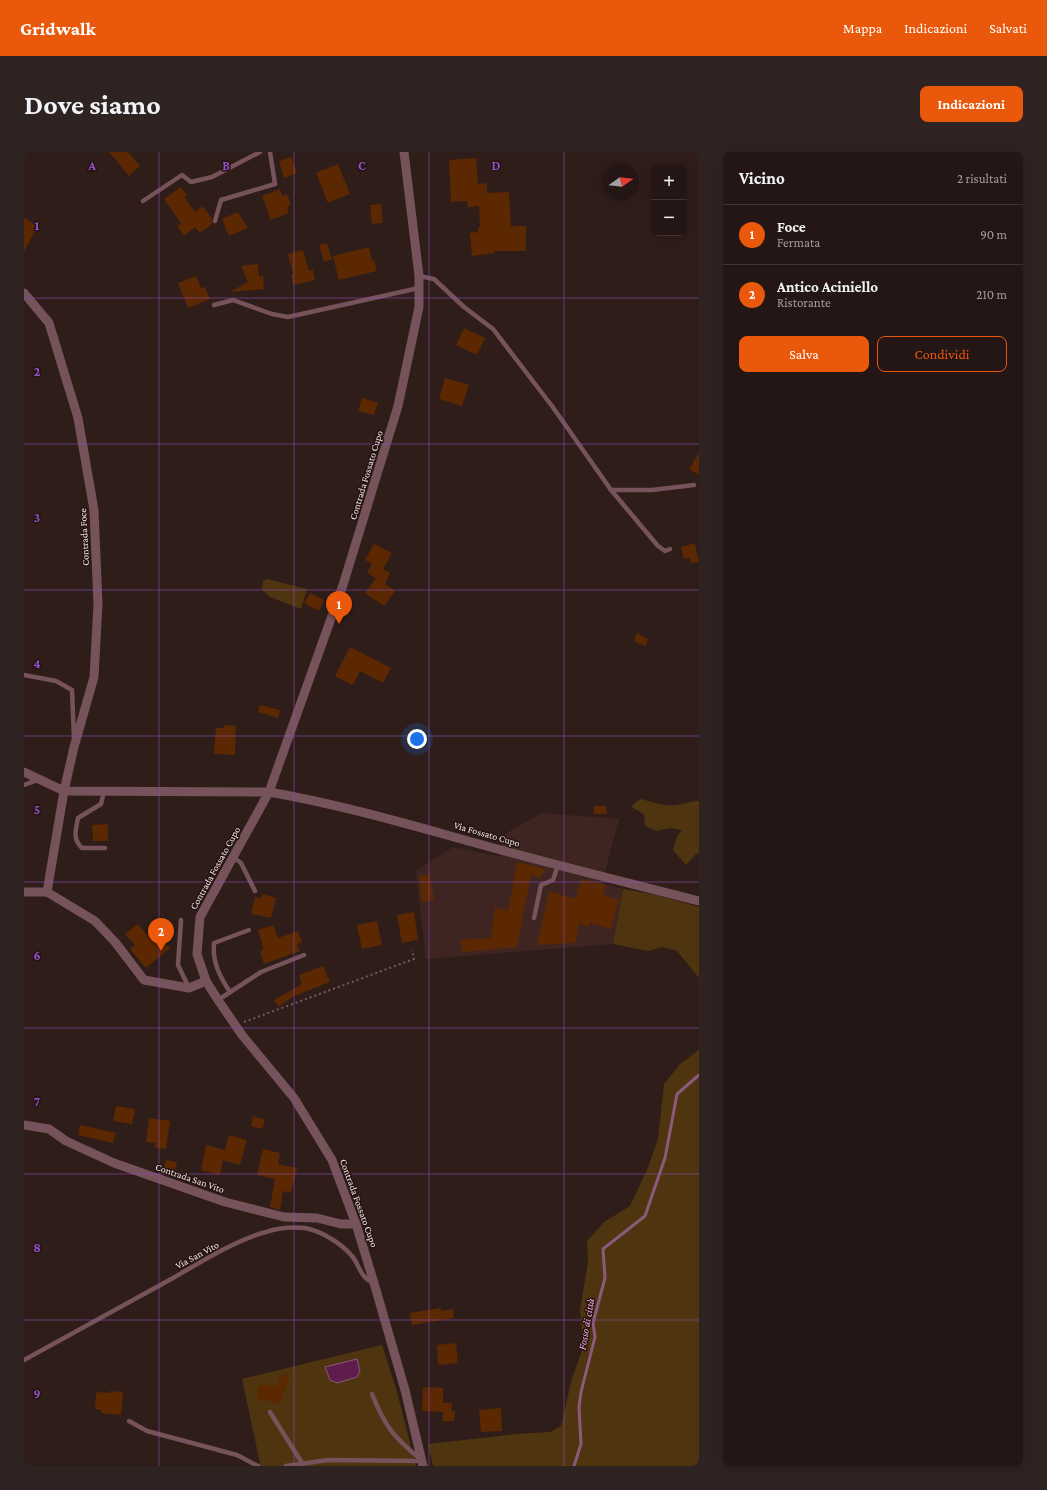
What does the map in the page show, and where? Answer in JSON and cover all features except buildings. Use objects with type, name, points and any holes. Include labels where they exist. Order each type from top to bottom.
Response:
[{"type":"street","name":"Contrada Fossato Cupo","points":[[404,152],[419,276],[419,307],[398,406],[343,585],[269,792],[200,916],[197,954],[206,981],[218,1000],[235,1025],[294,1098],[332,1160],[356,1224],[374,1283],[405,1390],[422,1463]]},
{"type":"street","name":"Contrada Foce","points":[[24,293],[49,323],[78,418],[94,510],[98,604],[94,677],[74,747],[64,791],[47,892]]},
{"type":"street","points":[[24,772],[64,791],[269,792]]},
{"type":"street","name":"Via Fossato Cupo","points":[[269,792],[387,817],[558,865],[699,902]]},
{"type":"street","points":[[24,892],[47,892],[95,921],[115,942],[144,980],[189,988],[206,981]]},
{"type":"street","name":"Contrada San Vito","points":[[24,1125],[49,1129],[66,1141],[114,1164],[225,1202],[284,1217],[316,1218],[341,1224],[356,1224]]},
{"type":"lane","points":[[143,201],[182,175],[191,182],[212,177],[260,152]]},
{"type":"lane","points":[[215,220],[221,200],[275,184],[270,152]]},
{"type":"lane","points":[[419,276],[434,280],[464,307],[493,329],[552,406],[611,490],[658,546],[665,551],[670,549]]},
{"type":"lane","points":[[214,305],[233,300],[272,314],[288,317],[419,288]]},
{"type":"lane","points":[[611,490],[652,490],[694,485]]},
{"type":"lane","points":[[24,675],[56,681],[72,690],[74,747]]},
{"type":"lane","points":[[24,785],[40,780]]},
{"type":"lane","points":[[104,791],[101,804],[78,818],[75,838],[77,844],[82,848],[105,848]]},
{"type":"lane","points":[[233,857],[242,863],[255,890]]},
{"type":"lane","points":[[534,918],[541,885],[554,880],[558,865]]},
{"type":"lane","points":[[181,920],[178,965],[189,988]]},
{"type":"lane","points":[[230,992],[220,977],[212,955],[214,943],[249,930]]},
{"type":"lane","points":[[218,1000],[261,972],[304,955]]},
{"type":"lane","name":"Via San Vito","points":[[24,1360],[191,1268],[253,1236],[267,1231],[283,1228],[305,1228],[319,1232],[331,1239],[351,1255],[366,1280],[374,1283]]},
{"type":"lane","points":[[372,1394],[381,1417],[396,1438],[422,1463]]},
{"type":"lane","points":[[270,1412],[302,1463]]},
{"type":"lane","points":[[129,1421],[147,1431],[237,1454],[258,1466]]},
{"type":"lane","points":[[286,1466],[328,1460],[422,1463]]},
{"type":"path","points":[[235,1025],[414,959],[412,950]]},
{"type":"shaded area","points":[[267,579],[307,589],[301,609],[270,597],[262,590],[263,581]]},
{"type":"shaded area","points":[[641,799],[668,805],[699,801],[699,853],[695,855],[686,865],[673,850],[677,836],[682,830],[669,828],[657,831],[645,826],[644,814],[631,807]]},
{"type":"shaded area","points":[[542,813],[619,819],[602,883],[623,889],[613,944],[426,959],[416,871],[453,847],[501,857],[505,834]]},
{"type":"shaded area","points":[[623,889],[657,895],[699,907],[699,978],[677,951],[662,947],[648,951],[613,944]]},
{"type":"shaded area","points":[[699,1050],[699,1466],[433,1466],[428,1444],[516,1434],[550,1432],[561,1426],[572,1378],[585,1343],[580,1310],[588,1262],[587,1241],[604,1222],[630,1206],[647,1170],[658,1139],[664,1084],[680,1064]]},
{"type":"shaded area","points":[[382,1345],[397,1392],[416,1466],[256,1466],[260,1463],[242,1379]]},
{"type":"shaded area","points":[[357,1359],[360,1371],[357,1377],[337,1383],[330,1380],[325,1367]]},
{"type":"waterway","name":"Fosso di città","points":[[574,1466],[581,1444],[579,1407],[581,1392],[595,1337],[593,1323],[605,1278],[603,1249],[645,1216],[665,1158],[677,1094],[699,1075]]},
{"type":"place","name":"Foce","points":[[339,624]]},
{"type":"place","name":"Antico Aciniello","points":[[161,951]]}]
